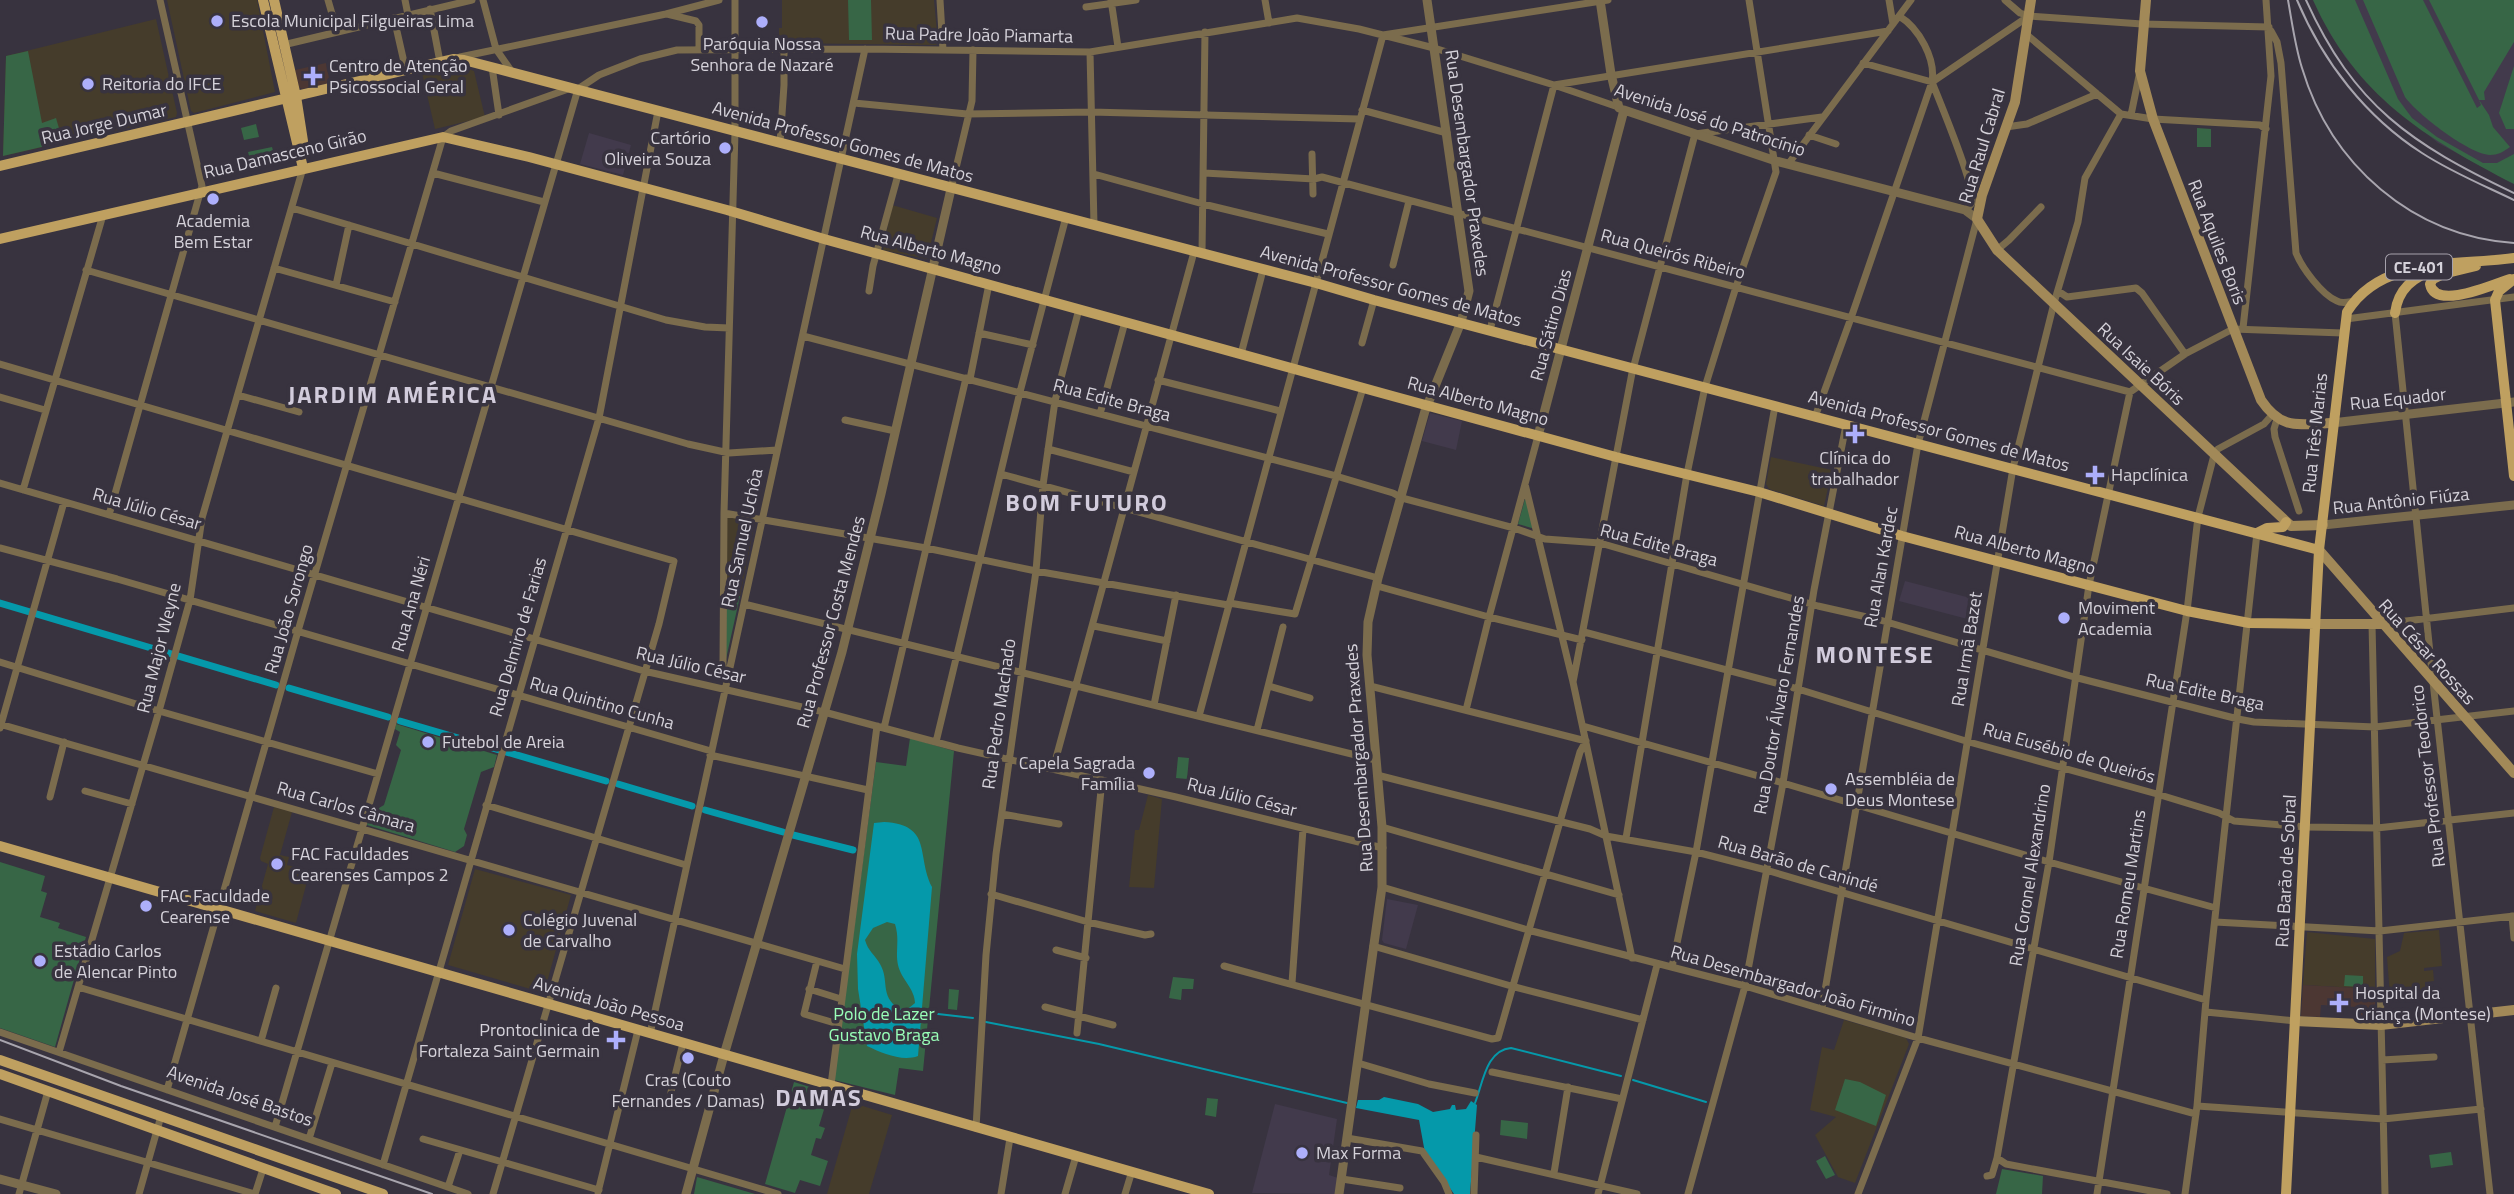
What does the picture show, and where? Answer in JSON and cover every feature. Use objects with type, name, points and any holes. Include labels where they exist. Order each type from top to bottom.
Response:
[{"type":"main road","points":[[263,0],[291,97]]},
{"type":"main road","points":[[274,0],[305,167]]},
{"type":"main road","name":"Rua Raul Cabral","points":[[1977,219],[1977,195],[2015,102],[2031,0]]},
{"type":"main road","name":"Rua Aquiles Boris","points":[[2146,0],[2140,71],[2153,120],[2238,328],[2261,400],[2278,419]]},
{"type":"main road","name":"Rua Jorge Dumar","points":[[0,166],[454,58]]},
{"type":"main road","name":"Avenida Professor Gomes de Matos","points":[[454,58],[1316,283],[2319,551]]},
{"type":"main road","name":"Rua Alberto Magno","points":[[443,137],[734,212],[1363,388],[1616,457],[1759,492],[1902,536],[2187,611],[2249,623],[2376,624]]},
{"type":"main road","name":"Rua Damasceno Girão","points":[[0,239],[443,137]]},
{"type":"main road","name":"Rua Isaie Bóris","points":[[1977,219],[1997,250],[2288,524]]},
{"type":"main road","points":[[2510,259],[2443,274],[2433,279],[2431,290],[2442,297],[2514,278]]},
{"type":"main road","name":"CE-401","points":[[2346,319],[2354,301],[2371,285],[2412,268],[2510,259]]},
{"type":"main road","points":[[2395,313],[2396,300],[2402,289],[2430,271],[2451,263]]},
{"type":"main road","points":[[2514,278],[2499,291],[2495,300],[2510,403],[2514,475]]},
{"type":"main road","name":"Rua Três Marias","points":[[2319,551],[2346,319]]},
{"type":"main road","name":"Rua Equador","points":[[2278,419],[2332,423]]},
{"type":"main road","points":[[2257,533],[2288,524]]},
{"type":"main road","name":"Rua Antônio Fiúza","points":[[2288,524],[2323,525]]},
{"type":"main road","name":"Rua César Rossas","points":[[2319,551],[2376,624],[2433,682],[2514,773]]},
{"type":"main road","name":"Rua Barão de Sobral","points":[[2286,1194],[2319,551]]},
{"type":"main road","name":"Avenida João Pessoa","points":[[0,846],[1209,1194]]},
{"type":"main road","points":[[2295,1021],[2381,1025],[2514,1010]]},
{"type":"main road","points":[[0,1060],[378,1193]]},
{"type":"main road","points":[[0,1074],[156,1132],[336,1194]]},
{"type":"street","points":[[109,514],[202,186],[160,0]]},
{"type":"street","points":[[328,0],[337,31]]},
{"type":"street","points":[[405,0],[408,15]]},
{"type":"street","points":[[283,45],[472,0]]},
{"type":"street","points":[[483,0],[496,49],[512,72]]},
{"type":"street","name":"Rua Jorge Dumar","points":[[454,58],[666,14],[719,0]]},
{"type":"street","points":[[725,685],[724,513],[734,212],[735,0]]},
{"type":"street","points":[[940,0],[943,50]]},
{"type":"street","points":[[1086,7],[1136,0]]},
{"type":"street","points":[[1265,0],[1269,23]]},
{"type":"street","name":"Rua Desembargador Praxedes","points":[[1339,1194],[1382,887],[1382,827],[1367,633],[1377,582],[1427,405],[1461,323],[1469,288],[1427,0]]},
{"type":"street","points":[[1603,0],[1611,74],[1622,109]]},
{"type":"street","name":"Rua Padre João Piamarta","points":[[1383,35],[1603,0]]},
{"type":"street","points":[[1626,838],[1671,565],[1705,387],[1776,172],[1749,0]]},
{"type":"street","points":[[1889,0],[1890,28]]},
{"type":"street","points":[[1789,163],[1911,0]]},
{"type":"street","points":[[2005,0],[2020,13],[2029,16],[2142,24],[2269,27]]},
{"type":"street","points":[[2238,328],[2271,76],[2266,0]]},
{"type":"street","points":[[1111,2],[1118,47]]},
{"type":"street","points":[[430,9],[440,62]]},
{"type":"street","name":"Rua Jorge Dumar","points":[[666,14],[696,21],[699,25],[699,49]]},
{"type":"street","points":[[1815,417],[1932,82],[1933,73],[1920,37],[1914,27],[1899,16]]},
{"type":"street","points":[[1863,63],[1932,82],[2029,16]]},
{"type":"street","points":[[394,18],[406,71]]},
{"type":"street","name":"Rua Padre João Piamarta","points":[[575,89],[599,75],[640,59],[677,50],[1090,52],[1297,18],[1434,48]]},
{"type":"street","points":[[2269,27],[2277,42],[2281,62],[2296,253],[2305,270],[2335,301],[2354,301]]},
{"type":"street","points":[[1490,330],[1554,85],[1890,28]]},
{"type":"street","points":[[1053,769],[1094,626],[1158,380],[1198,253],[1204,173],[1205,32]]},
{"type":"street","points":[[2026,34],[2121,114],[2153,120],[2260,125],[2266,129]]},
{"type":"street","points":[[1199,716],[1383,35]]},
{"type":"street","name":"Avenida José do Patrocínio","points":[[1434,48],[1554,85],[1776,160],[1965,210],[1977,219]]},
{"type":"street","points":[[780,143],[784,49]]},
{"type":"street","name":"Rua Samuel Uchôa","points":[[650,1034],[865,49]]},
{"type":"street","name":"Rua Professor Costa Mendes","points":[[686,1194],[848,631],[972,101],[973,50]]},
{"type":"street","points":[[1090,52],[1094,225]]},
{"type":"street","points":[[492,68],[499,115]]},
{"type":"street","points":[[2131,115],[2140,71]]},
{"type":"street","points":[[1932,82],[1977,195],[1965,210]]},
{"type":"street","name":"Rua Damasceno Girão","points":[[443,137],[451,131],[575,89]]},
{"type":"street","name":"Rua Ana Néri","points":[[275,1127],[524,277],[575,89]]},
{"type":"street","points":[[2006,127],[2028,124],[2097,94]]},
{"type":"street","points":[[853,103],[967,114],[1091,112],[1359,119]]},
{"type":"street","name":"Rua Sátiro Dias","points":[[1466,710],[1622,109]]},
{"type":"street","points":[[1362,110],[1447,133]]},
{"type":"street","name":"Rua Delmiro de Farias","points":[[383,1165],[599,418],[658,111]]},
{"type":"street","name":"Rua Irmã Bazet","points":[[1858,1194],[1918,1038],[1950,833],[1969,742],[2013,468],[2057,306],[2058,291],[2078,222],[2087,174],[2121,114]]},
{"type":"street","points":[[1573,682],[1633,368],[1695,134],[1822,117]]},
{"type":"street","points":[[1809,135],[1836,144]]},
{"type":"street","name":"Rua João Sorongo","points":[[167,1090],[443,137]]},
{"type":"street","points":[[1312,154],[1312,194]]},
{"type":"street","name":"Rua Major Weyne","points":[[59,1052],[190,600],[202,518],[305,167]]},
{"type":"street","points":[[433,173],[544,202]]},
{"type":"street","name":"Rua Queirós Ribeiro","points":[[1204,173],[1314,179],[1322,177],[2130,392]]},
{"type":"street","points":[[1094,174],[1328,234]]},
{"type":"street","points":[[869,291],[898,175]]},
{"type":"street","points":[[1393,265],[1409,201]]},
{"type":"street","points":[[1997,250],[2041,207]]},
{"type":"street","points":[[292,208],[682,324],[729,328]]},
{"type":"street","points":[[23,490],[103,215]]},
{"type":"street","points":[[936,742],[1020,392],[1066,217]]},
{"type":"street","name":"Rua Alan Kardec","points":[[1822,1008],[1918,444],[1977,219]]},
{"type":"street","points":[[335,285],[349,225]]},
{"type":"street","points":[[274,268],[395,302]]},
{"type":"street","points":[[86,270],[491,388],[726,453],[778,450]]},
{"type":"street","points":[[1241,354],[1264,270]]},
{"type":"street","points":[[831,1085],[868,790],[881,727],[905,645],[989,284]]},
{"type":"street","points":[[2057,306],[2067,297],[2136,288],[2185,354]]},
{"type":"street","points":[[2058,291],[2067,297]]},
{"type":"street","points":[[2346,319],[2514,297]]},
{"type":"street","points":[[1362,343],[1374,300]]},
{"type":"street","name":"Rua Pedro Machado","points":[[976,1128],[991,894],[1036,571],[1043,485],[1055,401],[1079,309]]},
{"type":"street","name":"Rua Professor Teodorico","points":[[2395,313],[2490,1194]]},
{"type":"street","points":[[1100,414],[1125,322]]},
{"type":"street","points":[[2130,392],[2185,354],[2238,328],[2343,333]]},
{"type":"street","points":[[979,333],[1033,345]]},
{"type":"street","name":"Rua Edite Braga","points":[[803,336],[1336,476],[1402,498],[1540,537],[1600,543],[2074,677],[2238,719],[2375,727],[2514,711]]},
{"type":"street","points":[[0,364],[674,561],[659,624],[493,1194]]},
{"type":"street","points":[[1158,380],[1280,411]]},
{"type":"street","points":[[724,513],[926,548],[1036,571],[1294,614],[1363,388]]},
{"type":"street","name":"Rua Coronel Alexandrino","points":[[1987,1176],[1992,1175],[1997,1158],[2015,1064],[2049,863],[2088,585],[2130,392]]},
{"type":"street","points":[[238,395],[299,412]]},
{"type":"street","points":[[0,397],[45,410]]},
{"type":"street","name":"Rua Equador","points":[[2332,423],[2510,403]]},
{"type":"street","points":[[1672,967],[1696,852],[1775,407]]},
{"type":"street","points":[[845,419],[895,431]]},
{"type":"street","points":[[2214,455],[2221,447],[2278,419]]},
{"type":"street","name":"Rua Aquiles Boris","points":[[2278,419],[2274,429],[2275,437],[2299,511]]},
{"type":"street","name":"Rua Doutor Álvaro Fernandes","points":[[1688,1194],[1745,986],[1846,425]]},
{"type":"street","points":[[1048,449],[1133,472]]},
{"type":"street","name":"Rua Romeu Martins","points":[[2097,1194],[2187,611],[2199,517],[2214,455]]},
{"type":"street","name":"Rua Eusébio de Queirós","points":[[1001,474],[1311,559],[1489,617],[1562,635],[1583,636],[1657,652],[1798,689],[1969,742],[2157,794],[2234,821],[2306,827],[2376,828],[2514,813]]},
{"type":"street","name":"Rua Júlio César","points":[[0,483],[644,671],[725,685],[936,742],[1383,848]]},
{"type":"street","points":[[1525,484],[1540,537],[1583,726],[1632,958]]},
{"type":"street","points":[[0,726],[64,502]]},
{"type":"street","name":"Rua Antônio Fiúza","points":[[2323,525],[2514,505]]},
{"type":"street","points":[[2185,1194],[2197,1110],[2206,1000],[2257,533]]},
{"type":"street","name":"Rua Quintino Cunha","points":[[0,548],[298,631],[711,753],[868,790]]},
{"type":"street","points":[[1154,705],[1175,595]]},
{"type":"street","points":[[744,604],[1376,760]]},
{"type":"street","name":"Rua Alberto Magno","points":[[2376,624],[2514,608]]},
{"type":"street","points":[[2376,624],[2376,828],[2385,1194]]},
{"type":"street","points":[[1094,626],[1167,641]]},
{"type":"street","points":[[1257,730],[1283,627]]},
{"type":"street","points":[[0,662],[378,774]]},
{"type":"street","points":[[1269,685],[1310,698]]},
{"type":"street","points":[[1370,686],[1586,741]]},
{"type":"street","name":"Rua Carlos Câmara","points":[[0,726],[64,741],[845,969]]},
{"type":"street","points":[[1583,726],[1856,804],[2049,863],[2216,908]]},
{"type":"street","points":[[50,797],[64,741]]},
{"type":"street","points":[[1224,966],[1492,1039],[1498,1038],[1580,752],[1586,741]]},
{"type":"street","name":"Rua Barão de Canindé","points":[[1377,775],[1606,835],[1696,852],[1766,870],[2206,1000]]},
{"type":"street","points":[[1077,1033],[1102,780]]},
{"type":"street","points":[[85,791],[132,804]]},
{"type":"street","points":[[486,805],[686,865]]},
{"type":"street","points":[[1002,814],[1059,824]]},
{"type":"street","points":[[1382,827],[1619,895]]},
{"type":"street","points":[[1292,983],[1303,829]]},
{"type":"street","name":"Rua Desembargador João Firmino","points":[[1382,887],[1528,930],[1745,986],[1918,1038],[2197,1110],[2383,1119],[2481,1109]]},
{"type":"street","points":[[991,894],[1088,922],[1145,935],[1151,934]]},
{"type":"street","points":[[2215,922],[2380,931],[2513,916],[2514,938]]},
{"type":"street","points":[[1373,946],[1511,986],[1643,1020]]},
{"type":"street","points":[[1056,950],[1086,958]]},
{"type":"street","points":[[817,961],[804,1014],[838,1024]]},
{"type":"street","points":[[1599,1190],[1657,965]]},
{"type":"street","points":[[78,987],[778,1194]]},
{"type":"street","points":[[261,1041],[276,988]]},
{"type":"street","points":[[809,989],[841,999]]},
{"type":"street","points":[[1045,1007],[1113,1026]]},
{"type":"street","points":[[2206,1012],[2295,1021]]},
{"type":"street","points":[[423,1139],[598,1192],[638,1030]]},
{"type":"street","name":"Avenida José Bastos","points":[[0,1032],[468,1194]]},
{"type":"street","points":[[671,1092],[682,1043]]},
{"type":"street","points":[[2382,1060],[2434,1056]]},
{"type":"street","points":[[309,1139],[332,1063]]},
{"type":"street","points":[[1358,1063],[1429,1084],[1475,1093]]},
{"type":"street","points":[[1492,1072],[1622,1099]]},
{"type":"street","points":[[1554,1173],[1568,1087]]},
{"type":"street","points":[[20,1189],[48,1091]]},
{"type":"street","points":[[139,1194],[161,1116]]},
{"type":"street","points":[[0,1119],[255,1194],[263,1169]]},
{"type":"street","points":[[1474,1194],[1476,1135]]},
{"type":"street","points":[[1001,1194],[1010,1138]]},
{"type":"street","points":[[1347,1138],[1422,1151],[1444,1182],[1449,1194]]},
{"type":"street","points":[[448,1187],[460,1150]]},
{"type":"street","points":[[1065,1194],[1076,1156]]},
{"type":"street","points":[[1476,1157],[1554,1173],[1599,1190],[1637,1194]]},
{"type":"street","points":[[1997,1158],[2006,1164],[2167,1194]]},
{"type":"street","points":[[1125,1194],[1132,1171]]},
{"type":"street","points":[[0,1179],[20,1189],[56,1194]]},
{"type":"street","points":[[1342,1179],[1400,1188]]},
{"type":"shaded area","points":[[167,0],[257,0],[275,92],[194,113],[191,111]]},
{"type":"shaded area","points":[[782,0],[934,0],[938,43],[779,43]]},
{"type":"shaded area","points":[[2313,0],[2514,0],[2514,184],[2438,143],[2378,94],[2345,57]]},
{"type":"shaded area","name":"Reitoria do IFCE","points":[[156,19],[176,117],[3,156],[6,56]]},
{"type":"shaded area","name":"Centro de Atenção Psicossocial Geral","points":[[326,63],[330,83],[302,89],[299,87],[295,70]]},
{"type":"shaded area","points":[[456,65],[474,71],[485,117],[435,129],[422,73]]},
{"type":"shaded area","points":[[589,133],[631,145],[623,175],[580,164]]},
{"type":"shaded area","points":[[892,205],[937,218],[927,259],[883,250]]},
{"type":"shaded area","points":[[1430,413],[1462,421],[1456,450],[1422,441]]},
{"type":"shaded area","points":[[1771,457],[1832,470],[1824,506],[1769,489],[1766,484]]},
{"type":"shaded area","points":[[726,516],[755,522],[740,596],[726,595]]},
{"type":"shaded area","points":[[1905,581],[1982,601],[1975,621],[1899,601]]},
{"type":"shaded area","points":[[1148,795],[1162,799],[1154,888],[1129,887],[1135,830],[1139,830]]},
{"type":"shaded area","name":"FAC Faculdades Cearenses Campos 2","points":[[274,807],[292,812],[280,855],[289,857],[287,865],[309,874],[296,923],[255,911],[268,864],[260,858]]},
{"type":"shaded area","name":"Colégio Juvenal de Carvalho","points":[[475,869],[571,895],[544,993],[448,965]]},
{"type":"shaded area","points":[[1387,899],[1418,905],[1406,949],[1384,943],[1382,940]]},
{"type":"shaded area","points":[[2439,930],[2442,966],[2424,968],[2424,971],[2433,970],[2434,981],[2425,982],[2425,993],[2418,993],[2416,985],[2412,985],[2412,995],[2390,996],[2387,957],[2400,951],[2404,933]]},
{"type":"shaded area","points":[[2307,932],[2375,939],[2375,989],[2303,985]]},
{"type":"shaded area","name":"Hospital da Criança (Montese)","points":[[2303,985],[2375,989],[2375,1019],[2356,1018],[2356,1007],[2321,1005],[2320,1017],[2301,1016]]},
{"type":"shaded area","points":[[1844,1020],[1906,1038],[1909,1044],[1855,1183],[1838,1177],[1815,1135],[1836,1117],[1810,1110],[1822,1047],[1834,1050]]},
{"type":"shaded area","points":[[853,1103],[892,1115],[869,1194],[827,1194]]},
{"type":"shaded area","points":[[1275,1104],[1337,1119],[1329,1175],[1338,1178],[1335,1194],[1252,1193]]},
{"type":"green space","points":[[848,0],[871,0],[872,40],[849,40]]},
{"type":"green space","points":[[2313,0],[2355,0],[2398,99],[2412,118],[2437,137],[2483,163],[2497,163],[2514,154],[2514,184],[2451,149],[2396,111],[2350,63],[2330,34]]},
{"type":"green space","points":[[2363,0],[2423,0],[2477,108],[2481,105],[2479,100],[2493,127],[2510,147],[2496,154],[2481,153],[2444,132],[2411,104],[2405,97]]},
{"type":"green space","points":[[2429,0],[2514,0],[2514,42],[2484,92],[2485,100],[2479,100]]},
{"type":"green space","points":[[28,51],[42,123],[56,118],[63,142],[3,156],[6,56]]},
{"type":"green space","points":[[2514,66],[2514,129],[2506,129],[2499,113]]},
{"type":"green space","points":[[256,124],[259,137],[244,140],[241,128]]},
{"type":"green space","points":[[2197,128],[2211,129],[2211,147],[2197,147]]},
{"type":"green space","points":[[272,147],[276,161],[252,167],[248,152]]},
{"type":"green space","points":[[1526,495],[1535,529],[1518,524]]},
{"type":"green space","points":[[726,595],[740,596],[726,659]]},
{"type":"green space","points":[[396,724],[497,755],[494,767],[481,772],[464,829],[467,835],[464,846],[455,852],[367,825],[370,816],[376,816],[379,808],[384,805],[401,750],[396,745],[400,732],[395,729]]},
{"type":"green space","name":"Polo de Lazer Gustavo Braga","points":[[910,738],[954,751],[923,1071],[899,1068],[895,1095],[834,1080],[876,762],[906,766]]},
{"type":"green space","points":[[1178,757],[1189,758],[1187,779],[1176,778]]},
{"type":"green space","name":"Estádio Carlos de Alencar Pinto","points":[[0,862],[45,876],[41,891],[47,893],[40,917],[60,923],[58,928],[86,937],[55,1047],[0,1028]]},
{"type":"green space","points":[[2345,975],[2363,976],[2363,987],[2344,986]]},
{"type":"green space","points":[[1173,977],[1194,979],[1193,989],[1182,989],[1181,1000],[1169,998]]},
{"type":"green space","points":[[949,989],[959,990],[957,1010],[948,1009]]},
{"type":"green space","points":[[1845,1079],[1860,1082],[1886,1095],[1876,1126],[1835,1110]]},
{"type":"green space","points":[[794,1082],[829,1093],[819,1126],[825,1128],[821,1139],[816,1138],[811,1155],[828,1161],[820,1186],[800,1180],[795,1193],[765,1184]]},
{"type":"green space","points":[[1207,1098],[1218,1099],[1216,1117],[1205,1115]]},
{"type":"green space","points":[[1501,1120],[1528,1123],[1527,1139],[1500,1135]]},
{"type":"green space","points":[[2451,1152],[2453,1165],[2431,1168],[2429,1155]]},
{"type":"green space","points":[[1825,1156],[1835,1175],[1826,1179],[1816,1161]]},
{"type":"green space","points":[[2002,1169],[2043,1176],[2042,1194],[1996,1194]]},
{"type":"green space","points":[[697,1177],[755,1194],[694,1194]]},
{"type":"water","points":[[874,823],[899,824],[917,835],[932,887],[918,1056],[912,1058],[892,1056],[867,1046],[858,989],[857,954]],"holes":[[[887,922],[895,924],[898,965],[915,1003],[909,1008],[899,1009],[889,998],[883,970],[865,940],[873,928]]]},
{"type":"water","points":[[1384,1097],[1418,1104],[1433,1112],[1450,1109],[1452,1105],[1455,1105],[1456,1110],[1466,1109],[1471,1101],[1477,1105],[1470,1194],[1454,1194],[1425,1153],[1419,1120],[1356,1108],[1358,1100],[1379,1100]]},
{"type":"waterway","points":[[0,603],[276,685]]},
{"type":"waterway","points":[[289,688],[388,717]]},
{"type":"waterway","points":[[400,721],[606,781]]},
{"type":"waterway","points":[[618,784],[692,806]]},
{"type":"waterway","points":[[705,810],[783,832]]},
{"type":"waterway","points":[[793,835],[853,850]]},
{"type":"waterway","points":[[938,1014],[973,1018]]},
{"type":"waterway","points":[[986,1022],[1099,1044],[1347,1103]]},
{"type":"waterway","points":[[1475,1103],[1491,1061],[1503,1050],[1511,1048],[1621,1076]]},
{"type":"waterway","points":[[1633,1080],[1706,1102]]},
{"type":"tram line","points":[[2288,0],[2302,68],[2315,103],[2333,135],[2355,164],[2381,189],[2410,210],[2442,226],[2477,237],[2514,243]]},
{"type":"tram line","points":[[2297,0],[2333,66],[2382,123],[2433,160],[2514,200]]},
{"type":"railway","points":[[2306,0],[2324,37],[2344,68],[2389,118],[2445,157],[2514,193]]},
{"type":"railway","points":[[0,1040],[121,1086],[432,1194]]},
{"type":"place","name":"Escola Municipal Filgueiras Lima","points":[[217,21]]},
{"type":"place","name":"Paróquia Nossa Senhora de Nazaré","points":[[762,22]]},
{"type":"place","name":"Centro de Atenção Psicossocial Geral","points":[[313,76]]},
{"type":"place","name":"Reitoria do IFCE","points":[[88,84]]},
{"type":"place","name":"Cartório Oliveira Souza","points":[[725,148]]},
{"type":"place","name":"Academia Bem Estar","points":[[213,199]]},
{"type":"place","name":"Clínica do trabalhador","points":[[1855,434]]},
{"type":"place","name":"Hapclínica","points":[[2095,475]]},
{"type":"place","name":"Moviment Academia","points":[[2064,618]]},
{"type":"place","name":"Futebol de Areia","points":[[428,742]]},
{"type":"place","name":"Capela Sagrada Família","points":[[1149,773]]},
{"type":"place","name":"Assembléia de Deus Montese","points":[[1831,789]]},
{"type":"place","name":"FAC Faculdades Cearenses Campos 2","points":[[277,864]]},
{"type":"place","name":"FAC Faculdade Cearense","points":[[146,906]]},
{"type":"place","name":"Colégio Juvenal de Carvalho","points":[[509,930]]},
{"type":"place","name":"Estádio Carlos de Alencar Pinto","points":[[40,961]]},
{"type":"place","name":"Hospital da Criança (Montese)","points":[[2339,1003]]},
{"type":"place","name":"Prontoclinica de Fortaleza Saint Germain","points":[[616,1040]]},
{"type":"place","name":"Cras (Couto Fernandes / Damas)","points":[[688,1058]]},
{"type":"place","name":"Max Forma","points":[[1302,1153]]},
{"type":"district","name":"JARDIM AMÉRICA","points":[[393,395]]},
{"type":"district","name":"BOM FUTURO","points":[[1087,503]]},
{"type":"district","name":"MONTESE","points":[[1875,655]]},
{"type":"district","name":"DAMAS","points":[[819,1098]]}]
